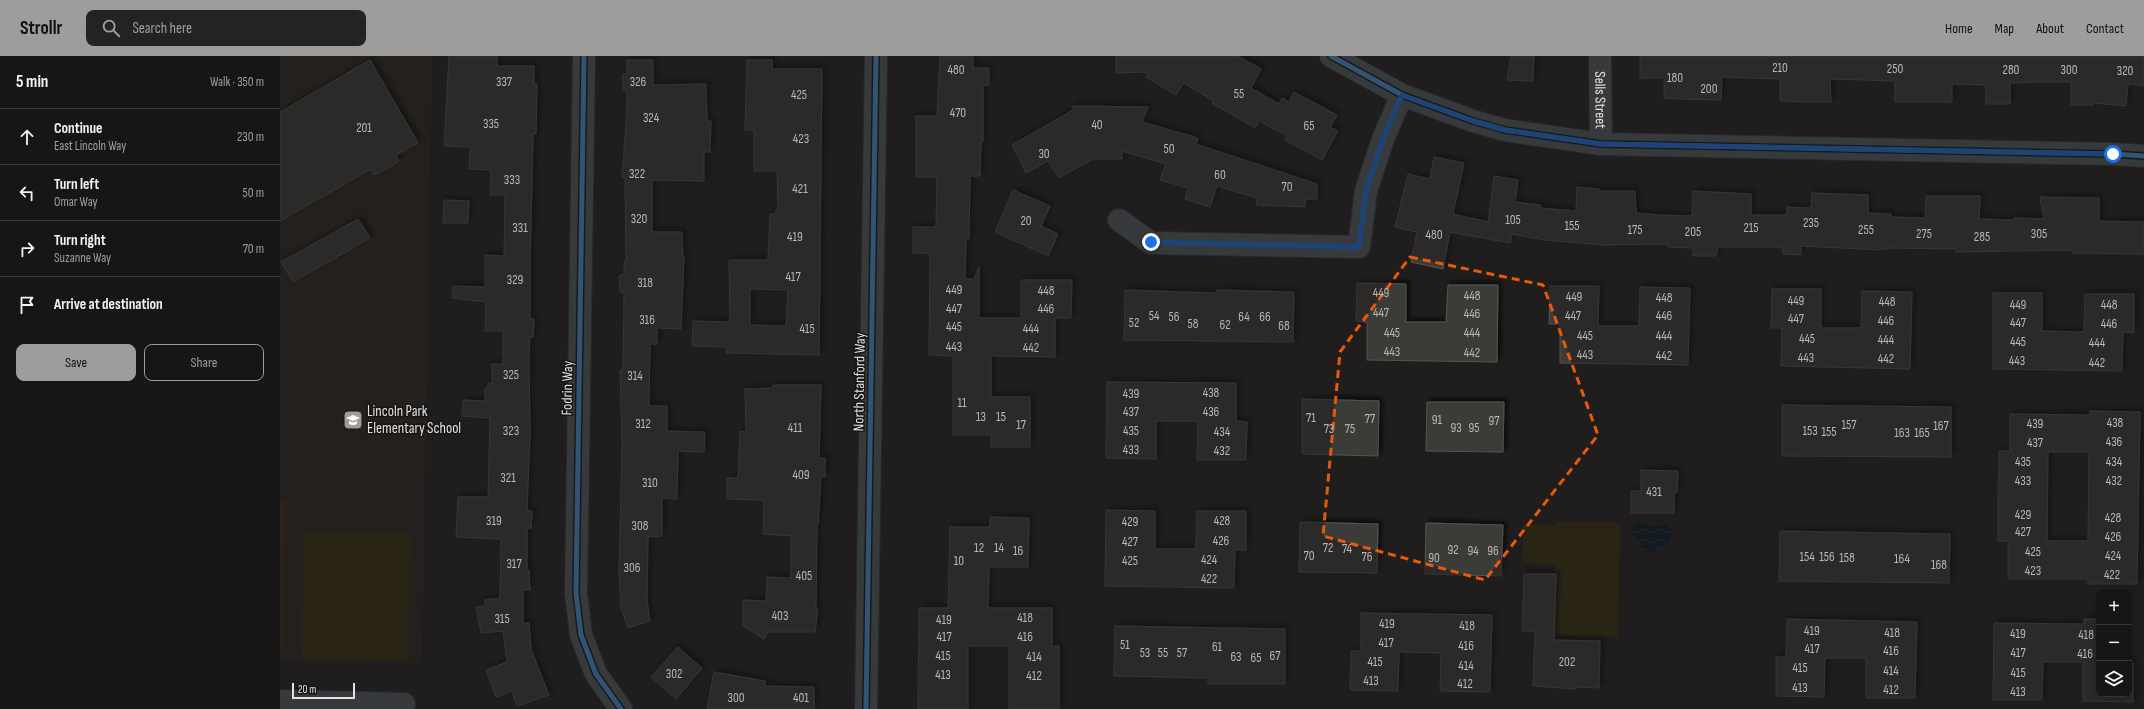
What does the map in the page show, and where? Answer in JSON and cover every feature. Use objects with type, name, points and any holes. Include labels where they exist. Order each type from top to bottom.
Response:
[{"type":"street","name":"Fodrin Way","points":[[584,56],[576,593],[581,635],[596,674],[621,709]]},
{"type":"street","name":"North Stanford Way","points":[[866,709],[876,56]]},
{"type":"street","points":[[1331,56],[1402,95],[1473,121],[1505,130],[1601,144],[2113,154],[2144,156]]},
{"type":"street","name":"Sells Street","points":[[1600,56],[1601,144]]},
{"type":"street","points":[[1119,220],[1151,242],[1359,247],[1366,191],[1383,139],[1402,95]]},
{"type":"street","points":[[280,701],[404,704]]},
{"type":"highlighted area","points":[[1410,257],[1543,285],[1598,435],[1485,580],[1323,536],[1340,352]]},
{"type":"shaded area","name":"Lincoln Park Elementary School","points":[[280,56],[432,56],[422,663],[280,662]]},
{"type":"shaded area","points":[[280,501],[286,501],[283,648],[280,648]]},
{"type":"shaded area","points":[[1557,522],[1620,522],[1618,637],[1552,635],[1555,565],[1522,563],[1524,525],[1556,525]]},
{"type":"shaded area","points":[[303,533],[410,534],[408,661],[302,657]]},
{"type":"water","points":[[1638,523],[1644,523],[1648,526],[1666,525],[1671,529],[1672,535],[1667,545],[1658,546],[1653,553],[1643,551],[1639,541],[1631,533],[1634,526]]},
{"type":"building","points":[[449,56],[497,56],[497,66],[534,66],[534,83],[537,84],[536,134],[533,134],[530,268],[530,319],[534,319],[533,337],[530,337],[529,354],[530,434],[527,510],[532,511],[531,528],[527,528],[527,570],[529,570],[530,590],[523,590],[523,623],[529,623],[531,649],[549,695],[517,706],[512,691],[496,697],[486,670],[507,662],[503,631],[481,633],[476,607],[485,606],[485,600],[500,598],[501,539],[456,537],[458,497],[488,497],[490,418],[462,416],[463,400],[485,401],[485,388],[488,388],[488,383],[492,383],[492,364],[503,364],[503,331],[485,331],[486,302],[452,298],[453,286],[485,287],[485,255],[504,256],[505,195],[490,195],[491,170],[469,169],[470,147],[444,146]]},
{"type":"building","points":[[940,56],[973,56],[973,68],[989,68],[989,85],[983,85],[983,142],[981,142],[980,176],[970,176],[969,239],[966,239],[965,279],[974,279],[979,267],[979,318],[1021,318],[1021,280],[1072,280],[1071,318],[1055,318],[1055,357],[991,356],[991,397],[1030,397],[1030,447],[991,447],[991,435],[953,435],[953,356],[929,355],[930,253],[913,253],[913,227],[936,227],[937,177],[916,177],[916,116],[937,116]]},
{"type":"building","points":[[1116,56],[1238,56],[1261,69],[1251,88],[1279,104],[1282,98],[1289,102],[1294,92],[1337,115],[1330,127],[1338,131],[1322,160],[1285,140],[1287,136],[1259,121],[1255,128],[1212,103],[1214,101],[1184,83],[1176,95],[1146,77],[1148,72],[1116,73]]},
{"type":"building","points":[[1511,56],[1534,56],[1533,81],[1507,80]]},
{"type":"building","points":[[1640,56],[2144,56],[2144,86],[2128,84],[2126,106],[2093,103],[2093,105],[2071,105],[2071,82],[2010,83],[2010,104],[1986,104],[1986,85],[1952,84],[1952,102],[1895,102],[1895,81],[1830,79],[1831,102],[1812,102],[1780,101],[1780,79],[1722,77],[1721,100],[1664,98],[1664,78],[1640,78]]},
{"type":"building","points":[[370,60],[418,143],[396,155],[399,161],[388,168],[374,175],[371,169],[280,221],[280,112]]},
{"type":"building","points":[[627,60],[653,60],[653,85],[706,84],[707,121],[711,121],[710,152],[704,152],[704,181],[652,180],[652,232],[682,232],[684,258],[681,329],[657,328],[657,344],[650,344],[649,406],[667,406],[667,431],[705,432],[704,452],[678,451],[677,499],[662,498],[662,536],[648,537],[647,600],[650,621],[628,628],[621,608],[619,572],[622,445],[620,370],[623,370],[624,293],[620,292],[619,276],[624,274],[624,262],[626,262],[625,178],[622,178],[627,108],[627,91],[623,91],[623,74],[627,74]]},
{"type":"building","points":[[747,60],[772,60],[772,69],[822,69],[819,355],[726,353],[726,347],[692,346],[693,321],[730,322],[729,260],[768,260],[770,214],[775,214],[776,210],[778,210],[777,171],[754,171],[754,130],[745,130]],"holes":[[[750,289],[788,290],[786,326],[750,325]]]},
{"type":"building","points":[[1073,106],[1148,107],[1142,122],[1198,138],[1196,144],[1317,184],[1317,199],[1306,199],[1305,207],[1256,205],[1257,198],[1217,186],[1210,207],[1185,199],[1188,188],[1160,180],[1166,164],[1122,151],[1122,159],[1093,159],[1059,178],[1048,161],[1026,173],[1012,145],[1073,110]]},
{"type":"building","points":[[1434,157],[1464,163],[1453,214],[1488,222],[1494,176],[1518,180],[1515,202],[1540,205],[1540,208],[1576,211],[1577,187],[1599,189],[1599,191],[1635,191],[1636,213],[1658,215],[1692,216],[1693,191],[1751,194],[1751,215],[1787,215],[1787,207],[1811,208],[1812,193],[1868,195],[1868,213],[1891,214],[1891,217],[1925,218],[1926,196],[1980,196],[1979,219],[2014,220],[2014,218],[2044,219],[2040,197],[2099,198],[2099,221],[2144,222],[2144,254],[2072,253],[2072,250],[1956,252],[1956,249],[1891,248],[1880,250],[1801,246],[1801,255],[1783,254],[1783,247],[1718,247],[1716,256],[1693,256],[1693,248],[1668,247],[1668,244],[1604,245],[1545,240],[1512,234],[1510,243],[1450,232],[1443,269],[1411,262],[1417,232],[1395,227],[1408,174],[1430,179]]},
{"type":"building","points":[[1013,190],[1050,206],[1041,226],[1058,234],[1048,256],[995,232]]},
{"type":"building","points":[[444,200],[469,201],[468,223],[443,223]]},
{"type":"building","points":[[358,219],[370,238],[293,282],[281,262]]},
{"type":"building","points":[[1357,283],[1406,284],[1406,322],[1446,322],[1448,285],[1498,285],[1497,362],[1367,360],[1367,322],[1356,321]]},
{"type":"building","points":[[1550,286],[1599,286],[1598,326],[1639,326],[1640,287],[1690,288],[1688,365],[1560,363],[1560,324],[1549,324]]},
{"type":"building","points":[[1772,289],[1821,289],[1821,328],[1861,328],[1862,291],[1912,292],[1910,369],[1781,366],[1782,328],[1771,328]]},
{"type":"building","points":[[1125,290],[1217,293],[1217,290],[1294,292],[1293,342],[1124,340]]},
{"type":"building","points":[[1993,293],[2042,293],[2042,331],[2084,332],[2085,294],[2134,294],[2134,333],[2123,332],[2122,371],[1993,369]]},
{"type":"building","points":[[1107,382],[1236,383],[1236,421],[1247,422],[1246,460],[1197,460],[1198,421],[1156,421],[1156,459],[1106,458]]},
{"type":"building","points":[[773,385],[821,385],[819,458],[825,458],[825,477],[821,477],[817,525],[816,609],[818,609],[815,632],[768,632],[764,639],[743,626],[743,600],[766,601],[767,577],[791,578],[791,536],[763,534],[764,500],[727,499],[727,478],[738,478],[740,431],[746,432],[745,389],[773,388]]},
{"type":"building","points":[[1302,399],[1379,401],[1378,456],[1302,454]]},
{"type":"building","points":[[1427,402],[1504,402],[1503,452],[1426,451]]},
{"type":"building","points":[[1782,405],[1951,407],[1951,457],[1782,456]]},
{"type":"building","points":[[2090,411],[2140,412],[2137,584],[2088,584],[2088,579],[2008,579],[2008,541],[1998,541],[1998,506],[1999,451],[2010,451],[2010,414],[2090,415]],"holes":[[[2048,452],[2089,452],[2088,541],[2047,541]]]},
{"type":"building","points":[[1641,470],[1678,471],[1677,492],[1674,492],[1674,513],[1631,513],[1631,491],[1641,491]]},
{"type":"building","points":[[1106,510],[1155,511],[1155,549],[1196,549],[1197,511],[1246,511],[1246,550],[1235,550],[1234,588],[1105,586]]},
{"type":"building","points":[[990,517],[1029,518],[1028,567],[989,567],[988,608],[1052,608],[1052,646],[1059,646],[1059,709],[1009,709],[1009,646],[968,646],[968,709],[918,709],[919,608],[948,608],[950,527],[990,527]]},
{"type":"building","points":[[1300,522],[1378,524],[1377,573],[1299,572]]},
{"type":"building","points":[[1426,523],[1503,525],[1501,576],[1425,574]]},
{"type":"building","points":[[1780,531],[1950,534],[1949,583],[1779,581]]},
{"type":"building","points":[[1524,574],[1556,574],[1554,640],[1600,641],[1599,688],[1576,687],[1576,689],[1533,686],[1535,631],[1522,631]]},
{"type":"building","points":[[1361,613],[1492,615],[1490,692],[1440,691],[1441,653],[1399,652],[1398,691],[1350,690],[1351,651],[1361,651]]},
{"type":"building","points":[[1787,619],[1917,622],[1915,698],[1866,698],[1866,658],[1825,658],[1824,697],[1776,696],[1776,657],[1786,657]]},
{"type":"building","points":[[2084,619],[2096,619],[2096,697],[2132,697],[2133,663],[2133,702],[2083,701],[2083,662],[2043,662],[2042,700],[1993,700],[1994,623],[2084,624]]},
{"type":"building","points":[[1115,626],[1285,629],[1285,684],[1208,684],[1208,678],[1114,676]]},
{"type":"building","points":[[678,647],[702,668],[676,699],[651,677]]},
{"type":"building","points":[[714,672],[765,681],[765,686],[814,687],[814,709],[707,709]]},
{"type":"cycle path","points":[[584,56],[576,593],[581,635],[596,674],[621,709]]},
{"type":"cycle path","points":[[866,709],[876,56]]},
{"type":"cycle path","points":[[1331,56],[1402,95],[1473,121],[1505,130],[1601,144],[2113,154],[2144,156]]},
{"type":"place","name":"Lincoln Park Elementary School","points":[[353,420]]},
{"type":"route","points":[[1151,242],[1359,247],[1366,191],[1383,139],[1402,95],[1473,121],[1505,130],[1601,144],[2113,154]]}]
